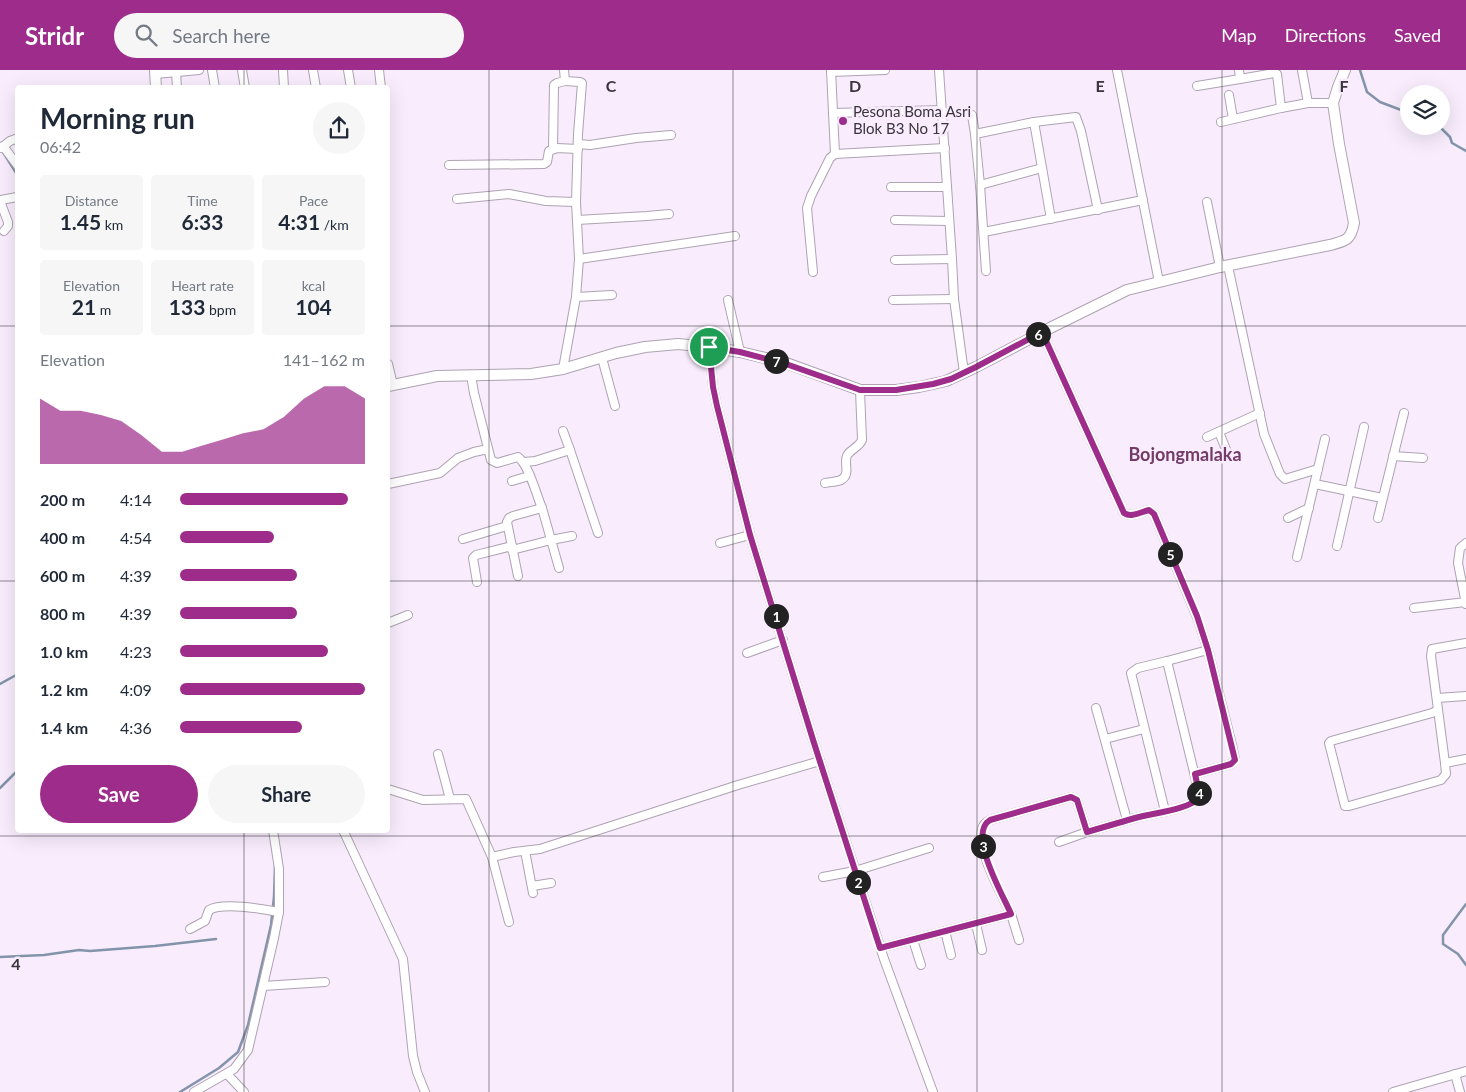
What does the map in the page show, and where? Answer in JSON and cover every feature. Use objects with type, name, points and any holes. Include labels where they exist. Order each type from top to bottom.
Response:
[{"type":"street","points":[[156,85],[156,72],[199,70]]},
{"type":"street","points":[[212,70],[214,85]]},
{"type":"street","points":[[242,70],[245,85]]},
{"type":"street","points":[[282,70],[284,85]]},
{"type":"street","points":[[313,70],[316,85]]},
{"type":"street","points":[[348,70],[350,85]]},
{"type":"street","points":[[379,70],[381,85]]},
{"type":"street","points":[[564,70],[565,81]]},
{"type":"street","points":[[835,154],[831,71],[885,70]]},
{"type":"street","points":[[939,70],[954,298],[964,373]]},
{"type":"street","points":[[1117,70],[1159,282]]},
{"type":"street","points":[[1239,70],[1240,79]]},
{"type":"street","points":[[1302,70],[1308,103]]},
{"type":"street","points":[[390,385],[437,376],[515,376],[531,374],[563,369],[645,347],[678,344],[740,352],[786,364],[860,390],[896,390],[946,381],[1127,290],[1339,243],[1349,238],[1352,234],[1354,223],[1333,103],[1345,70]]},
{"type":"street","points":[[176,72],[177,85]]},
{"type":"street","points":[[1197,86],[1274,73],[1276,74],[1281,108]]},
{"type":"street","points":[[553,149],[554,85],[565,81],[580,82],[582,83],[576,202],[579,260],[576,297],[563,369]]},
{"type":"street","points":[[1229,95],[1233,119]]},
{"type":"street","points":[[1221,122],[1308,103],[1333,103]]},
{"type":"street","points":[[833,113],[942,110]]},
{"type":"street","points":[[972,115],[980,185],[986,271]]},
{"type":"street","points":[[975,134],[1034,122],[1073,116],[1077,118],[1098,210]]},
{"type":"street","points":[[1034,122],[1051,219]]},
{"type":"street","points":[[449,165],[544,164],[547,162],[549,151],[553,149],[671,135]]},
{"type":"street","points":[[15,140],[1,148],[15,163]]},
{"type":"street","points":[[813,272],[807,208],[830,158],[835,154],[881,150],[945,148]]},
{"type":"street","points":[[980,185],[1042,168]]},
{"type":"street","points":[[891,187],[947,187]]},
{"type":"street","points":[[457,199],[509,194],[535,199],[576,202]]},
{"type":"street","points":[[4,231],[8,226],[8,222],[0,201],[15,197]]},
{"type":"street","points":[[984,232],[1143,200]]},
{"type":"street","points":[[1207,202],[1264,434],[1280,474],[1285,479],[1318,469]]},
{"type":"street","points":[[577,220],[669,214]]},
{"type":"street","points":[[895,220],[949,221]]},
{"type":"street","points":[[579,260],[735,236]]},
{"type":"street","points":[[895,260],[952,260]]},
{"type":"street","points":[[576,297],[612,295]]},
{"type":"street","points":[[893,300],[954,298]]},
{"type":"street","points":[[728,300],[740,352]]},
{"type":"street","points":[[1046,330],[1124,513],[1132,515],[1149,510],[1154,514],[1197,616],[1208,650],[1235,760],[1231,764],[1195,774]]},
{"type":"street","points":[[709,347],[717,406],[750,535],[880,948],[933,1092]]},
{"type":"street","points":[[602,358],[615,406]]},
{"type":"street","points":[[470,375],[491,460],[495,463],[500,463],[518,457],[524,462],[542,508],[559,568]]},
{"type":"street","points":[[825,483],[841,480],[845,476],[848,453],[860,445],[862,440],[860,390]]},
{"type":"street","points":[[1378,518],[1404,412]]},
{"type":"street","points":[[1208,437],[1260,413]]},
{"type":"street","points":[[1337,546],[1364,427]]},
{"type":"street","points":[[563,431],[598,533]]},
{"type":"street","points":[[1219,432],[1227,452]]},
{"type":"street","points":[[1297,557],[1325,440]]},
{"type":"street","points":[[390,484],[440,473],[458,458],[488,449]]},
{"type":"street","points":[[524,462],[535,461],[570,450]]},
{"type":"street","points":[[1393,456],[1423,458]]},
{"type":"street","points":[[512,481],[529,476]]},
{"type":"street","points":[[1314,484],[1382,498]]},
{"type":"street","points":[[518,576],[507,522],[509,518],[542,508]]},
{"type":"street","points":[[1288,518],[1309,508]]},
{"type":"street","points":[[463,539],[508,526]]},
{"type":"street","points":[[720,543],[750,535]]},
{"type":"street","points":[[477,582],[473,558],[476,555],[572,536]]},
{"type":"street","points":[[1414,608],[1466,603],[1458,563],[1460,548],[1466,543]]},
{"type":"street","points":[[390,622],[408,615]]},
{"type":"street","points":[[747,653],[783,640]]},
{"type":"street","points":[[1438,710],[1329,743],[1345,806],[1440,780],[1446,774],[1437,698],[1431,656],[1432,649],[1466,643]]},
{"type":"street","points":[[1165,811],[1131,673],[1138,668],[1208,650]]},
{"type":"street","points":[[1059,842],[1127,820],[1178,808],[1197,801],[1200,797],[1167,661]]},
{"type":"street","points":[[1437,698],[1466,696]]},
{"type":"street","points":[[1096,708],[1127,820]]},
{"type":"street","points":[[1105,739],[1144,729]]},
{"type":"street","points":[[438,754],[450,800]]},
{"type":"street","points":[[1445,764],[1466,758]]},
{"type":"street","points":[[492,857],[540,849],[738,785],[820,761]]},
{"type":"street","points":[[390,790],[423,800],[464,798],[468,801],[492,857],[509,922]]},
{"type":"street","points":[[1019,940],[1011,914],[984,851],[982,830],[984,823],[1071,797],[1077,800],[1087,832]]},
{"type":"street","points":[[194,1092],[234,1069],[248,1050],[278,911],[279,870],[273,833]]},
{"type":"street","points":[[344,833],[403,959],[413,1056],[416,1072],[425,1092]]},
{"type":"street","points":[[823,877],[855,871],[929,848]]},
{"type":"street","points":[[525,851],[533,890],[551,883]]},
{"type":"street","points":[[190,929],[205,921],[208,910],[211,908],[224,906],[278,911]]},
{"type":"street","points":[[880,948],[1011,914]]},
{"type":"street","points":[[976,924],[982,950]]},
{"type":"street","points":[[945,931],[950,955]]},
{"type":"street","points":[[913,940],[921,965]]},
{"type":"street","points":[[263,986],[325,982]]},
{"type":"street","points":[[1392,1092],[1418,1089],[1466,1071]]},
{"type":"street","points":[[227,1074],[244,1092]]},
{"type":"street","points":[[1455,1074],[1460,1092]]},
{"type":"waterway","points":[[1360,70],[1367,92],[1380,102],[1400,110]]},
{"type":"waterway","points":[[1448,135],[1452,143],[1466,151]]},
{"type":"waterway","points":[[1,149],[15,171]]},
{"type":"waterway","points":[[0,684],[15,676]]},
{"type":"waterway","points":[[0,788],[15,773]]},
{"type":"waterway","points":[[180,1092],[219,1068],[238,1052],[248,1025],[271,925],[275,866]]},
{"type":"waterway","points":[[1466,904],[1443,935],[1443,944],[1458,954],[1466,965]]},
{"type":"waterway","points":[[0,957],[155,946],[216,939]]},
{"type":"place","name":"Pesona Boma Asri Blok B3 No 17","points":[[843,121]]},
{"type":"district","name":"Bojongmalaka","points":[[1185,455]]},
{"type":"route","points":[[1042,332],[1124,513],[1132,515],[1149,510],[1154,514],[1197,616],[1208,650],[1235,760],[1231,764],[1195,774],[1200,797],[1197,801],[1178,808],[1141,816],[1087,832],[1077,800],[1071,797],[984,823],[982,830],[984,851],[1011,914],[880,948],[750,535],[717,406],[709,347],[740,352],[786,364],[860,390],[874,391],[896,390],[946,381],[1042,332]]}]
